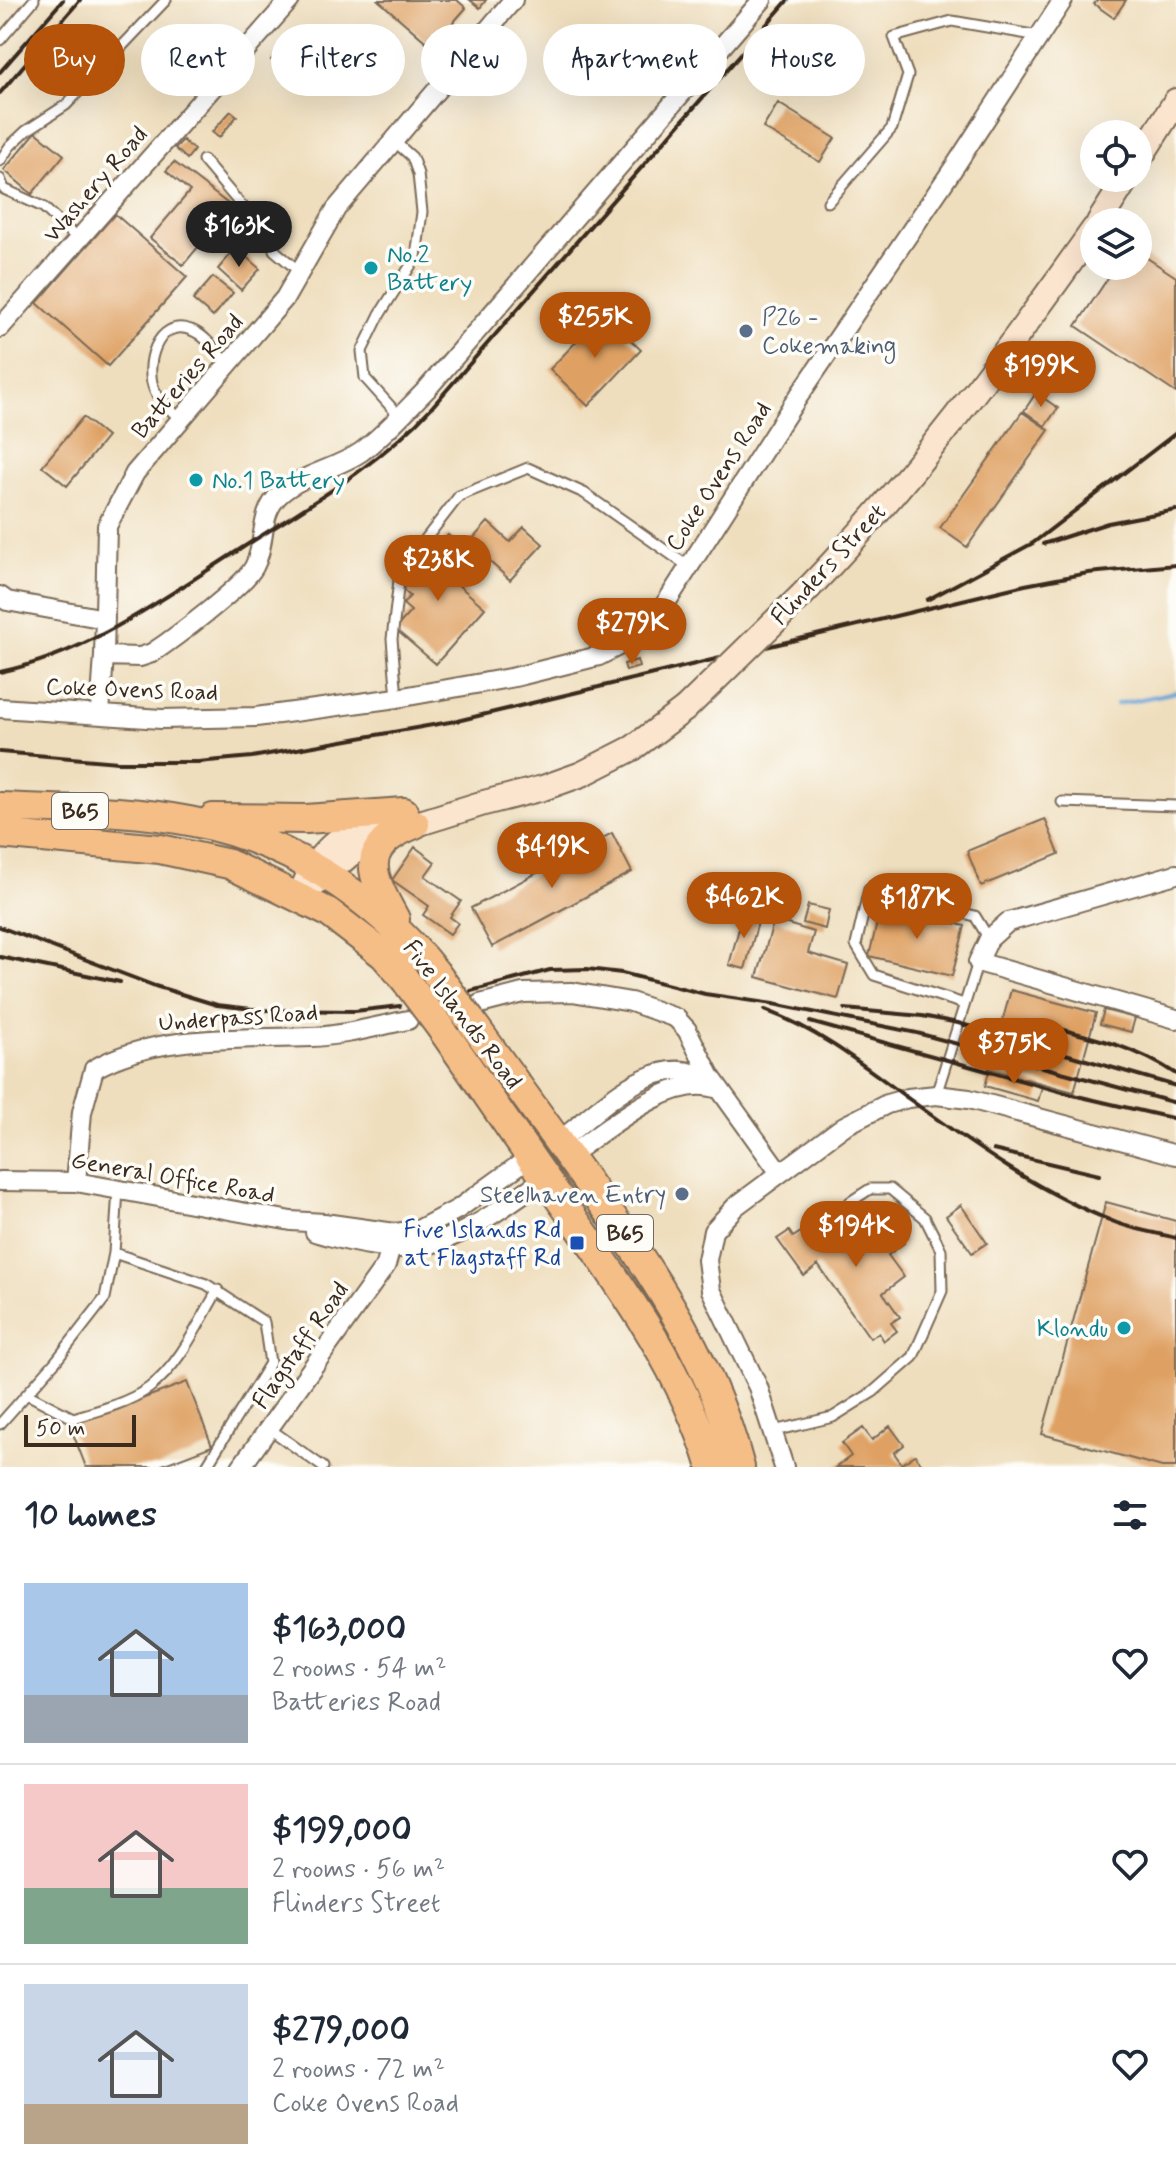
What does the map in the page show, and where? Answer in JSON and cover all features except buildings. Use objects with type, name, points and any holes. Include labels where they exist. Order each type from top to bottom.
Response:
[{"type":"main road","name":"Five Islands Road","points":[[0,807],[160,816],[214,827],[266,846],[319,871],[365,901],[405,936],[475,1012],[563,1149],[663,1290],[691,1341],[722,1411],[740,1467]]},
{"type":"main road","points":[[160,816],[297,820],[410,818]]},
{"type":"main road","points":[[405,936],[378,888],[373,864],[376,849],[410,818]]},
{"type":"main road","name":"Five Islands Road","points":[[0,834],[188,853],[248,872],[300,897],[351,928],[384,955],[441,1028],[646,1324],[693,1415],[712,1467]]},
{"type":"street","name":"Washery Road","points":[[0,328],[290,0]]},
{"type":"street","name":"Batteries Road","points":[[100,713],[107,526],[135,473],[285,298],[336,209],[513,0]]},
{"type":"street","points":[[104,656],[140,657],[152,653],[242,583],[256,563],[264,521],[279,495],[294,484],[360,453],[400,417],[762,0]]},
{"type":"street","name":"Coke Ovens Road","points":[[0,708],[161,719],[256,717],[397,698],[515,677],[617,649],[649,625],[689,567],[792,406],[1063,0]]},
{"type":"street","points":[[1152,139],[1176,101]]},
{"type":"street","name":"Flinders Street","points":[[319,871],[410,818],[543,788],[582,774],[633,748],[685,709],[802,595],[916,467],[990,373],[1080,248]]},
{"type":"street","points":[[0,596],[7,601],[105,619]]},
{"type":"street","points":[[300,897],[319,871]]},
{"type":"street","points":[[1176,874],[1008,922],[989,939],[978,962],[1176,1019]]},
{"type":"street","points":[[475,1012],[523,993],[559,991],[617,999],[663,1012],[684,1025],[721,1091]]},
{"type":"street","name":"Underpass Road","points":[[76,1182],[82,1112],[94,1069],[114,1058],[144,1048],[241,1037],[315,1037],[408,1020]]},
{"type":"street","points":[[563,1149],[631,1086],[657,1072],[674,1070],[693,1073],[713,1082],[780,1173]]},
{"type":"street","points":[[784,1467],[758,1387],[711,1290],[707,1260],[713,1231],[736,1206],[844,1126],[878,1108],[908,1098],[936,1095],[969,1099],[1176,1155]]},
{"type":"street","points":[[393,1240],[419,1246],[469,1228],[537,1167]]},
{"type":"street","points":[[393,1240],[443,1219],[537,1167]]},
{"type":"street","name":"General Office Road","points":[[0,1181],[76,1182],[291,1221],[319,1233],[393,1240]]},
{"type":"street","name":"Flagstaff Road","points":[[241,1467],[382,1270],[393,1240]]},
{"type":"lane","points":[[0,40],[34,0]]},
{"type":"lane","points":[[0,161],[26,131],[66,105],[166,0]]},
{"type":"lane","points":[[828,202],[892,128],[908,75],[894,37],[952,21],[1039,36]]},
{"type":"lane","points":[[394,141],[412,157],[418,174],[422,212],[416,257],[380,314],[362,351],[365,378],[400,417]]},
{"type":"lane","points":[[203,160],[241,205],[275,230],[274,250],[300,272]]},
{"type":"lane","points":[[0,179],[4,189],[43,207],[78,239]]},
{"type":"lane","points":[[180,420],[155,392],[151,356],[157,342],[175,329],[190,329],[202,337],[228,365]]},
{"type":"lane","points":[[397,698],[392,639],[400,572],[459,496],[528,468],[584,493],[689,567]]},
{"type":"lane","points":[[1062,802],[1176,806]]},
{"type":"lane","points":[[964,1004],[874,975],[856,945],[869,889],[975,916],[989,939]]},
{"type":"lane","points":[[936,1095],[978,962]]},
{"type":"lane","points":[[0,1424],[105,1298],[114,1253],[118,1189]]},
{"type":"lane","points":[[774,1431],[833,1417],[873,1392],[913,1357],[942,1291],[941,1250],[925,1218],[890,1189],[870,1189],[850,1202]]},
{"type":"lane","points":[[114,1253],[206,1284],[264,1322],[270,1363],[206,1467]]},
{"type":"lane","points":[[27,1394],[73,1418],[102,1410],[149,1388],[175,1361],[218,1290]]},
{"type":"lane","points":[[270,1429],[323,1467]]},
{"type":"waterway","points":[[1117,704],[1176,692]]},
{"type":"railway","points":[[0,72],[63,0]]},
{"type":"railway","points":[[0,93],[80,0]]},
{"type":"railway","points":[[0,672],[65,652],[156,604],[317,500],[389,448],[432,407],[788,0]]},
{"type":"railway","points":[[927,600],[1033,543],[1176,433]]},
{"type":"railway","points":[[1043,544],[1108,523],[1176,510]]},
{"type":"railway","points":[[0,752],[118,762],[198,762],[252,757],[461,720],[1025,585],[1088,573],[1176,565]]},
{"type":"railway","points":[[0,927],[155,986],[217,1005],[261,1010],[355,1011],[400,1006]]},
{"type":"railway","points":[[0,957],[120,982]]},
{"type":"railway","points":[[471,991],[550,970],[587,969],[622,973],[705,994],[773,1004],[917,1033],[1176,1103]]},
{"type":"railway","points":[[845,1009],[922,1016],[958,1023],[1176,1086]]},
{"type":"railway","points":[[765,1010],[840,1049],[958,1134],[1062,1198],[1117,1223],[1176,1238]]},
{"type":"railway","points":[[810,1022],[1077,1096],[1176,1119]]},
{"type":"railway","points":[[1040,1024],[1128,1049],[1176,1074]]},
{"type":"railway","points":[[993,1150],[1099,1175]]},
{"type":"place","name":"No.2 Battery","points":[[371,268]]},
{"type":"place","name":"P26 - Cokemaking","points":[[746,331]]},
{"type":"place","name":"No.1 Battery","points":[[196,480]]},
{"type":"place","name":"Steelhaven Entry","points":[[682,1194]]},
{"type":"place","name":"Five Islands Rd at Flagstaff Rd","points":[[577,1243]]},
{"type":"place","name":"Klondu","points":[[1124,1328]]}]
